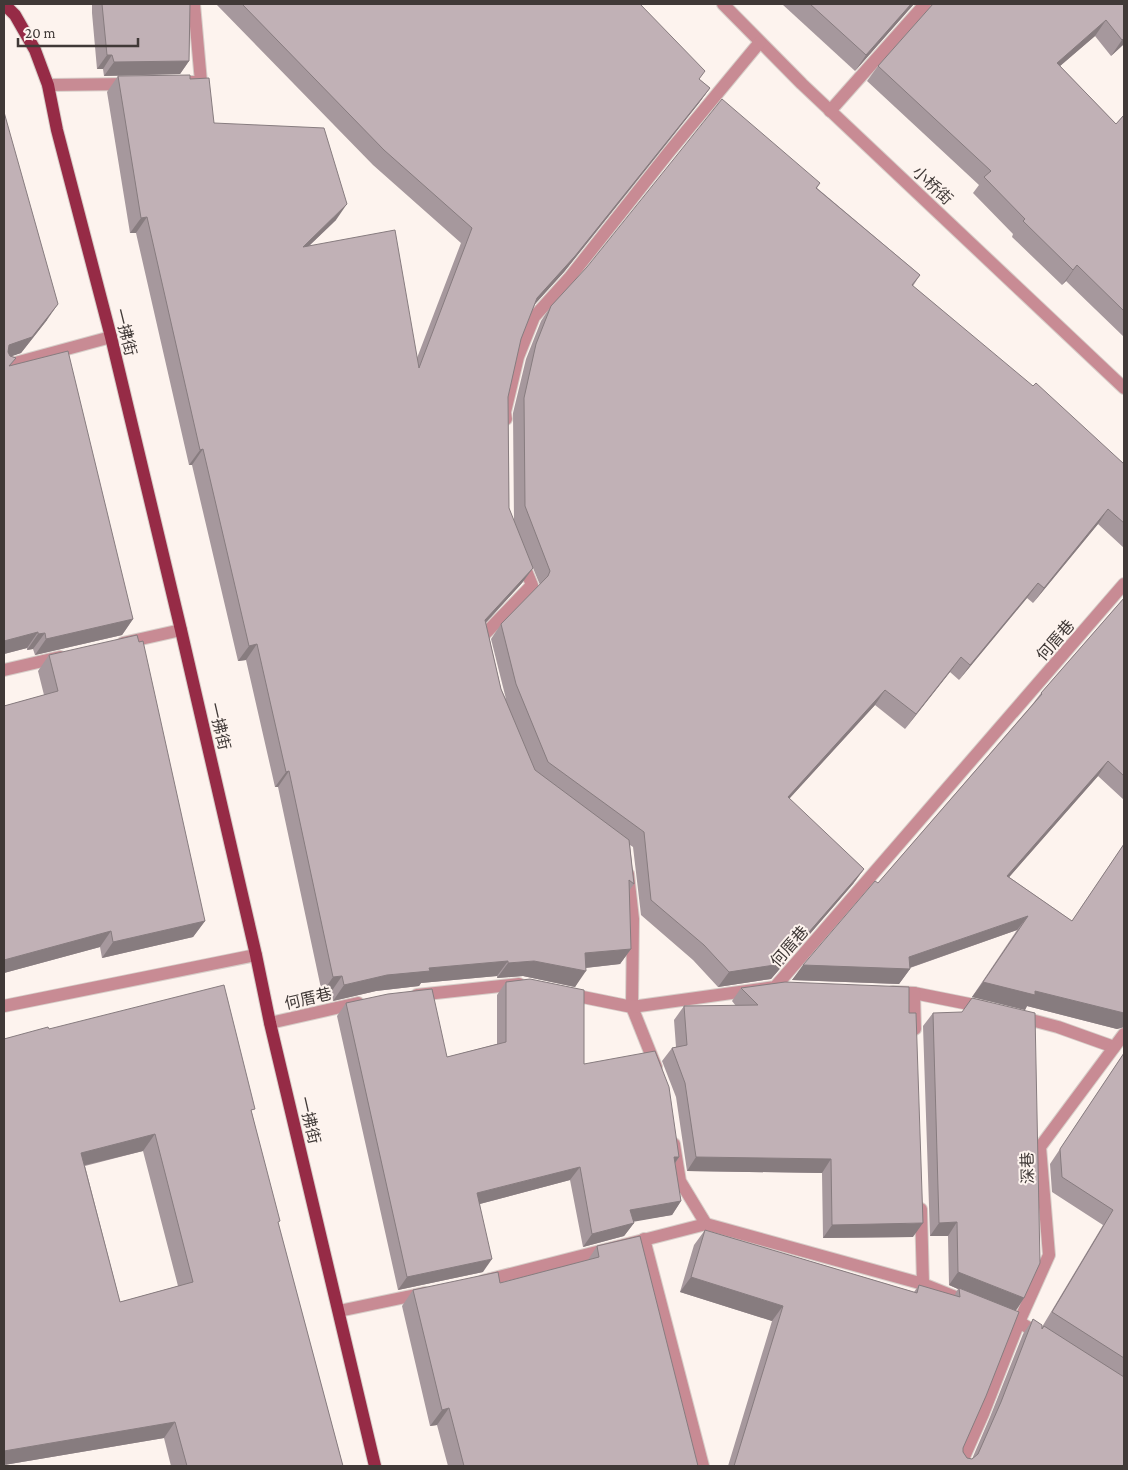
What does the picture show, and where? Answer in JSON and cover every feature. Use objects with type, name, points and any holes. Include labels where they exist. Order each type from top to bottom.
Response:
[{"type":"main road","name":"一拂街","points":[[4,4],[15,16],[35,50],[48,85],[57,130],[111,337],[181,630],[270,1023],[375,1466]]},
{"type":"street","points":[[171,83],[201,82],[194,4]]},
{"type":"street","name":"小桥街","points":[[723,4],[830,110],[1124,388]]},
{"type":"street","points":[[830,110],[925,4]]},
{"type":"street","points":[[506,430],[506,412],[518,357],[534,317],[570,277],[669,152],[760,42]]},
{"type":"street","points":[[48,85],[142,84]]},
{"type":"street","points":[[4,366],[111,337]]},
{"type":"street","points":[[486,655],[482,636],[532,585],[516,547]]},
{"type":"street","name":"何厝巷","points":[[558,992],[632,1007],[776,986],[1124,584]]},
{"type":"street","points":[[110,646],[181,630]]},
{"type":"street","points":[[4,670],[72,655]]},
{"type":"street","points":[[627,861],[632,919],[632,1007],[661,1080]]},
{"type":"street","points":[[4,1006],[256,955]]},
{"type":"street","points":[[406,996],[521,984],[530,986]]},
{"type":"street","points":[[776,986],[795,987]]},
{"type":"street","points":[[884,991],[914,993],[1000,1012],[1058,1027],[1114,1048]]},
{"type":"street","points":[[914,993],[916,1041]]},
{"type":"street","name":"何厝巷","points":[[270,1023],[368,1001]]},
{"type":"street","name":"深巷","points":[[960,1466],[983,1414],[1019,1322],[1049,1255],[1040,1147],[1124,1034]]},
{"type":"street","points":[[673,1135],[680,1181],[706,1224]]},
{"type":"street","points":[[920,1196],[923,1284]]},
{"type":"street","points":[[472,1283],[706,1224],[923,1284],[1019,1322],[1051,1342]]},
{"type":"street","points":[[644,1240],[703,1466]]},
{"type":"street","points":[[339,1311],[434,1291]]},
{"type":"building","points":[[102,4],[190,4],[189,61],[114,62],[112,55],[107,55]]},
{"type":"building","points":[[242,4],[640,4],[705,71],[699,79],[710,88],[575,256],[537,298],[521,339],[508,397],[509,508],[533,568],[485,620],[501,689],[535,770],[629,840],[634,884],[629,880],[631,949],[585,953],[586,971],[534,961],[508,963],[508,961],[429,968],[430,971],[387,975],[344,985],[342,976],[333,977],[289,771],[286,772],[257,644],[249,646],[203,449],[200,450],[147,217],[141,218],[118,76],[190,75],[190,79],[209,78],[214,123],[324,128],[347,204],[303,247],[395,230],[419,368],[472,228],[384,150]]},
{"type":"building","points":[[810,4],[911,4],[866,55]]},
{"type":"building","points":[[933,4],[1124,4],[1124,38],[1122,40],[1106,20],[1057,63],[1116,124],[1124,115],[1124,311],[1077,265],[1073,270],[1023,221],[1025,219],[984,177],[991,171],[878,66]]},
{"type":"building","points":[[722,99],[820,183],[816,188],[920,275],[912,285],[1033,386],[1036,383],[1124,464],[1124,523],[1108,509],[1044,588],[1038,583],[970,665],[961,657],[916,714],[885,690],[788,797],[864,869],[781,964],[729,972],[704,945],[651,900],[644,832],[548,762],[516,684],[501,624],[548,576],[550,571],[525,506],[524,398],[536,344],[551,306],[587,267]]},
{"type":"building","points":[[4,112],[58,304],[32,337],[9,345],[8,352],[10,356],[16,358],[9,366],[68,351],[133,619],[46,639],[45,633],[38,634],[38,632],[4,641]]},
{"type":"building","points":[[1124,598],[1124,776],[1108,761],[1007,876],[1072,921],[1124,844],[1124,1013],[1035,991],[1035,995],[983,982],[1028,916],[909,957],[910,969],[803,965],[875,881],[878,883]]},
{"type":"building","points":[[137,635],[139,642],[143,641],[205,921],[113,942],[111,931],[4,960],[4,706],[58,691],[49,655]]},
{"type":"building","points":[[530,979],[584,990],[584,1064],[655,1051],[669,1087],[679,1157],[674,1157],[681,1201],[630,1210],[634,1223],[592,1234],[580,1167],[477,1193],[492,1259],[407,1277],[346,1003],[388,994],[432,989],[447,1057],[506,1042],[506,982]]},
{"type":"building","points":[[785,982],[909,987],[909,1013],[916,1013],[923,1223],[832,1225],[831,1159],[696,1157],[685,1083],[672,1048],[687,1045],[684,1006],[758,1005],[741,988]]},
{"type":"building","points":[[224,985],[255,1109],[251,1110],[280,1221],[278,1222],[343,1466],[187,1466],[175,1422],[4,1451],[4,1039],[48,1027],[49,1029]],"holes":[[[155,1134],[193,1282],[120,1302],[81,1153]]]},
{"type":"building","points":[[972,998],[1035,1013],[1040,1263],[1024,1298],[958,1272],[957,1222],[939,1223],[933,1013],[962,1012]]},
{"type":"building","points":[[1124,1053],[1124,1358],[1052,1312],[1113,1210],[1062,1177],[1060,1149]]},
{"type":"building","points":[[705,1230],[917,1293],[919,1285],[960,1297],[959,1288],[1019,1312],[963,1448],[967,1458],[972,1459],[978,1454],[1001,1402],[1033,1319],[1042,1325],[1042,1329],[1044,1326],[1124,1377],[1124,1466],[734,1466],[783,1306],[691,1277]]},
{"type":"building","points":[[640,1236],[698,1466],[464,1466],[449,1408],[442,1410],[413,1290],[498,1272],[500,1283],[599,1257],[597,1246]]}]
